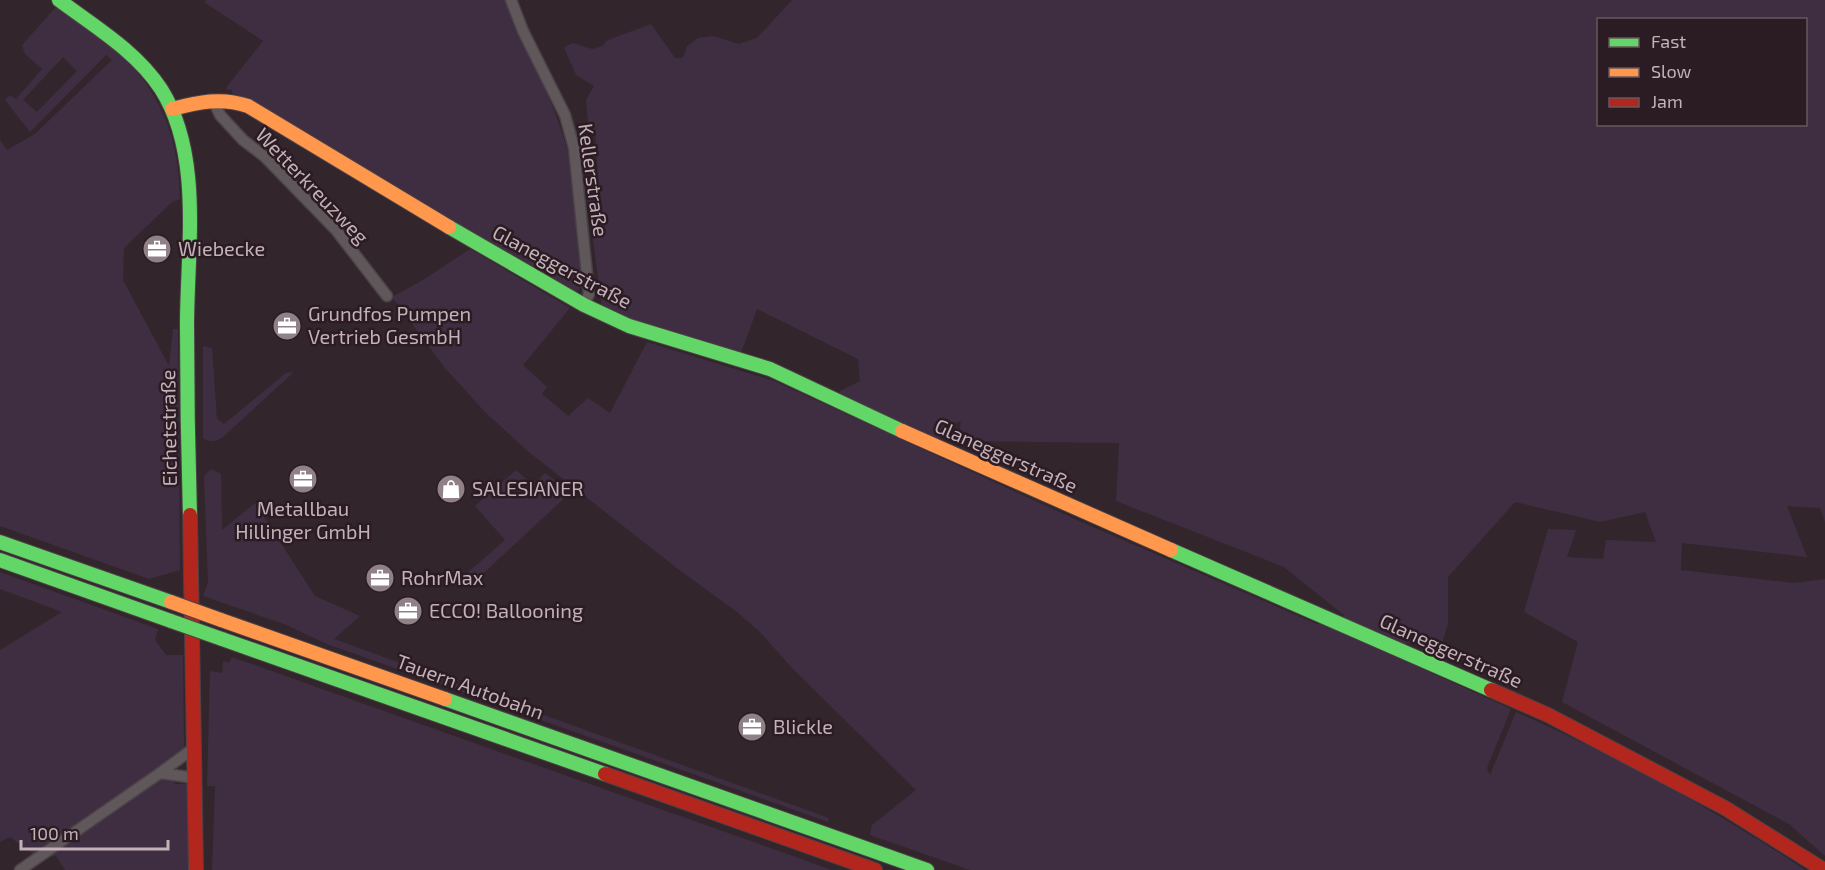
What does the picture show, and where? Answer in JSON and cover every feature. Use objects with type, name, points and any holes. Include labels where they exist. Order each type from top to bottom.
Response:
[{"type":"main road","name":"Eichetstraße","points":[[59,0],[127,49],[159,86],[172,109],[184,142],[187,172],[187,322],[196,870]]},
{"type":"main road","name":"Glaneggerstraße","points":[[172,109],[213,99],[229,99],[248,106],[502,259],[584,305],[629,326],[770,369],[944,450],[1548,715],[1725,808],[1824,870]]},
{"type":"main road","name":"Tauern Autobahn","points":[[0,542],[927,870]]},
{"type":"main road","name":"Tauern Autobahn","points":[[0,561],[875,870]]},
{"type":"street","name":"Kellerstraße","points":[[511,0],[523,31],[565,115],[574,148],[589,294],[584,305]]},
{"type":"street","name":"Wetterkreuzweg","points":[[213,99],[220,115],[243,140],[264,156],[336,230],[387,296]]},
{"type":"street","points":[[20,870],[194,748]]},
{"type":"street","points":[[160,773],[195,778]]},
{"type":"shaded area","points":[[206,0],[506,0],[557,118],[570,160],[582,286],[572,292],[560,286],[246,99],[232,93],[232,90],[225,89],[263,41],[204,2]]},
{"type":"shaded area","points":[[792,0],[1825,0],[1825,522],[1820,508],[1787,506],[1807,557],[1682,543],[1681,570],[1794,583],[1825,579],[1825,856],[1789,824],[1562,702],[1578,642],[1524,612],[1548,529],[1576,530],[1567,557],[1603,559],[1606,540],[1656,542],[1645,512],[1600,522],[1515,502],[1448,577],[1448,624],[1440,650],[1407,643],[1390,654],[1511,709],[1487,768],[1490,775],[1516,712],[1664,785],[1736,826],[1805,870],[970,870],[870,835],[872,825],[916,790],[793,669],[759,631],[530,453],[485,412],[445,368],[392,297],[470,249],[570,308],[523,365],[547,387],[542,394],[568,416],[588,398],[610,413],[647,342],[774,381],[1079,521],[1317,624],[1345,616],[1284,567],[1116,501],[1119,443],[958,441],[961,422],[958,421],[948,433],[934,440],[840,396],[840,391],[860,381],[858,359],[757,309],[741,353],[632,321],[602,307],[587,195],[598,175],[595,132],[589,132],[586,100],[594,86],[576,75],[564,47],[573,43],[592,49],[602,46],[608,40],[651,24],[675,58],[683,58],[687,46],[698,38],[713,36],[739,44],[757,38]]},
{"type":"shaded area","points":[[56,7],[111,46],[126,60],[151,91],[173,141],[180,199],[172,202],[124,248],[123,280],[169,366],[173,329],[178,329],[180,570],[149,579],[0,526],[0,140],[7,150],[35,134],[112,60],[106,55],[30,132],[5,100],[10,95],[16,99],[42,69],[25,54],[22,45]],"holes":[[[63,57],[77,71],[37,112],[23,100]]]},
{"type":"shaded area","points":[[203,346],[212,348],[217,419],[224,424],[286,373],[294,372],[223,437],[213,441],[203,438]]},
{"type":"shaded area","points":[[211,469],[221,474],[222,530],[255,503],[315,596],[360,616],[334,639],[829,818],[828,822],[327,644],[284,624],[203,596],[208,582],[204,476]]},
{"type":"shaded area","points":[[516,470],[533,485],[545,473],[571,492],[475,581],[467,573],[505,540],[475,506]]},
{"type":"shaded area","points":[[0,572],[158,629],[155,640],[166,655],[183,655],[184,748],[171,757],[175,784],[188,784],[190,870],[65,870],[56,856],[33,854],[10,837],[0,842],[0,650],[62,612],[0,589]]},
{"type":"shaded area","points":[[232,657],[832,870],[212,870],[215,786],[207,786],[210,671],[222,673],[223,661],[229,663]]},
{"type":"traffic: fast","points":[[59,0],[114,40],[151,75],[174,115],[183,143],[190,204],[187,325],[190,515]]},
{"type":"traffic: fast","points":[[449,227],[584,305],[629,326],[770,369],[902,431]]},
{"type":"traffic: fast","points":[[0,542],[171,602]]},
{"type":"traffic: fast","points":[[1171,550],[1491,690]]},
{"type":"traffic: fast","points":[[0,560],[171,621]]},
{"type":"traffic: fast","points":[[171,621],[222,639]]},
{"type":"traffic: fast","points":[[222,639],[605,774]]},
{"type":"traffic: fast","points":[[445,699],[927,870]]},
{"type":"traffic: slow","points":[[172,109],[210,102],[229,102],[248,106],[449,227]]},
{"type":"traffic: slow","points":[[902,431],[1171,550]]},
{"type":"traffic: slow","points":[[171,602],[221,620]]},
{"type":"traffic: slow","points":[[221,620],[445,699]]},
{"type":"traffic: jam","points":[[190,515],[196,870]]},
{"type":"traffic: jam","points":[[1491,690],[1548,715],[1725,808],[1824,870]]},
{"type":"traffic: jam","points":[[605,774],[875,870]]},
{"type":"place","name":"Wiebecke","points":[[157,249]]},
{"type":"place","name":"Grundfos Pumpen Vertrieb GesmbH","points":[[287,326]]},
{"type":"place","name":"Metallbau Hillinger GmbH","points":[[303,479]]},
{"type":"place","name":"SALESIANER","points":[[451,489]]},
{"type":"place","name":"RohrMax","points":[[380,578]]},
{"type":"place","name":"ECCO! Ballooning","points":[[408,611]]},
{"type":"place","name":"Blickle","points":[[752,727]]}]
